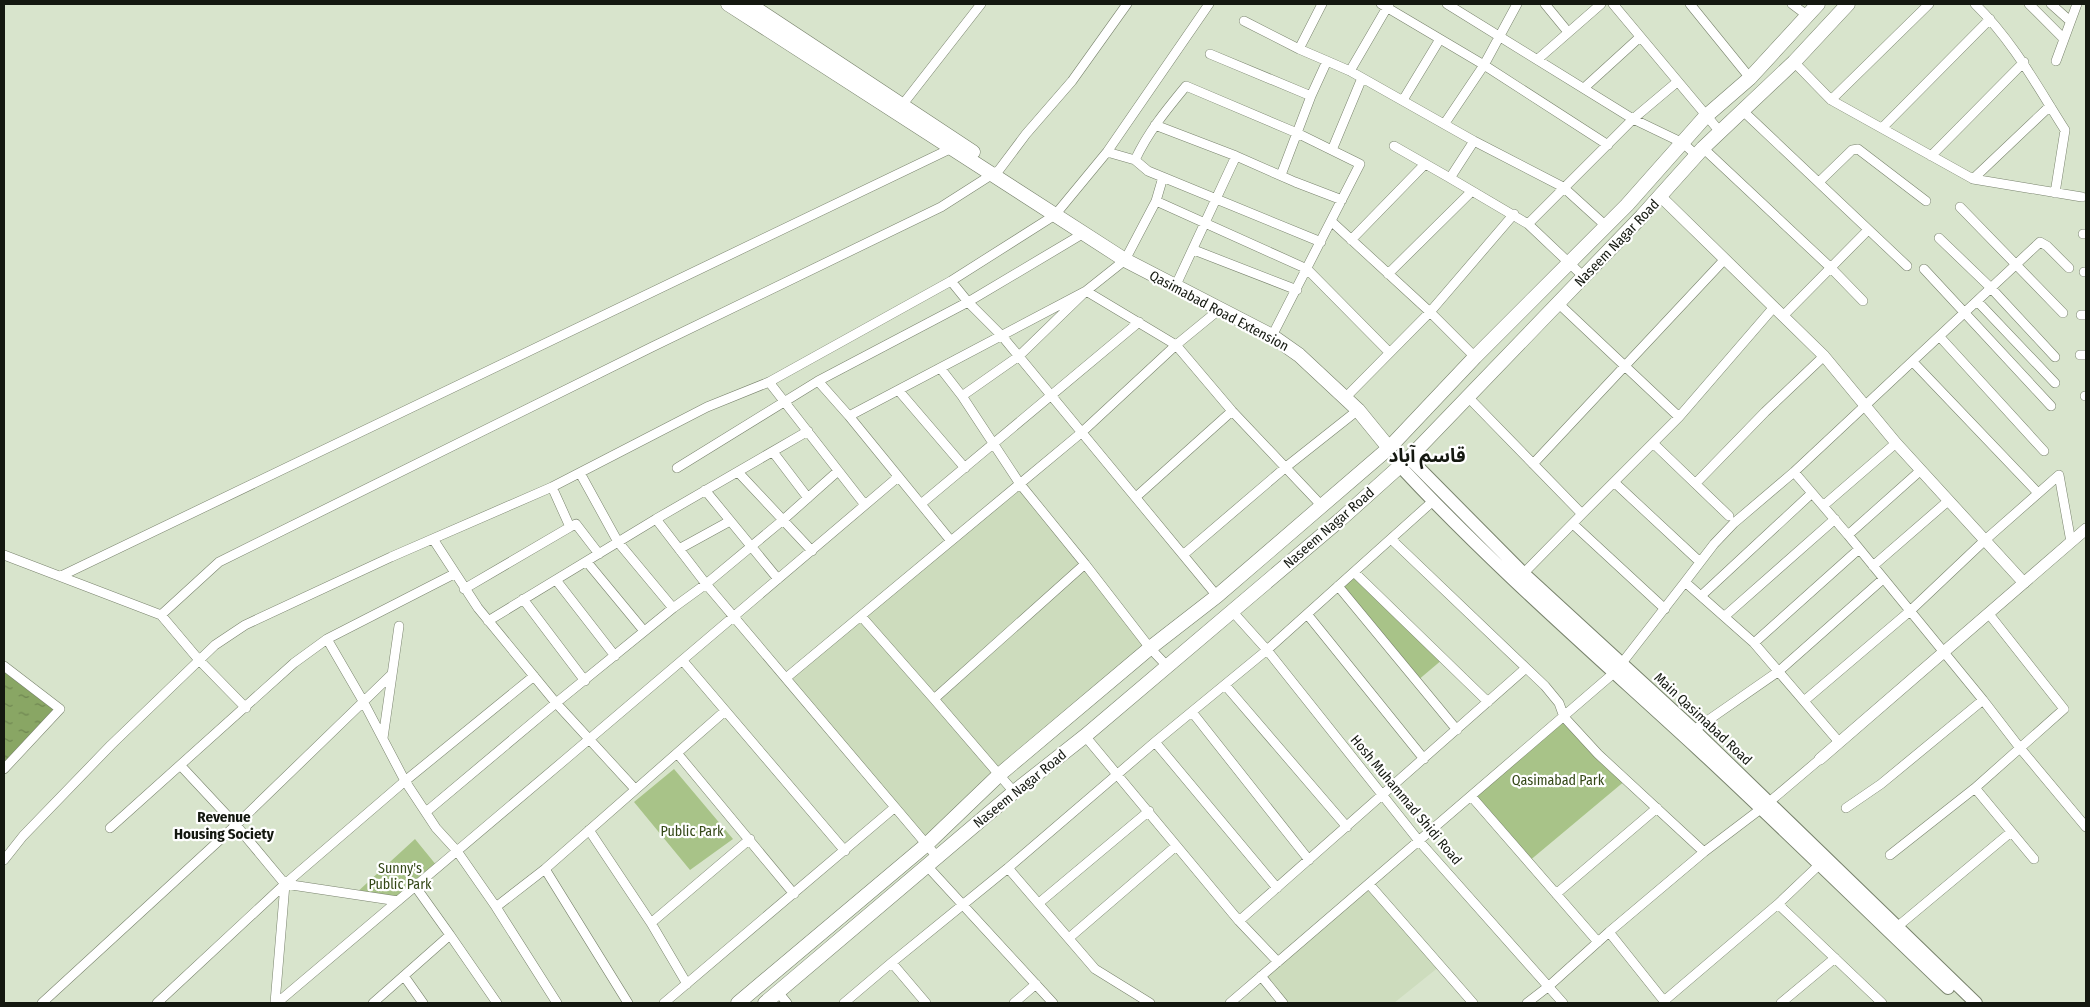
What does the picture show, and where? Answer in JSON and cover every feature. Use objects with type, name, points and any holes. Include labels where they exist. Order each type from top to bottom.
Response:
[{"type":"main road","points":[[728,4],[952,148],[995,172]]},
{"type":"main road","points":[[749,4],[903,104],[995,172]]},
{"type":"main road","name":"Naseem Nagar Road","points":[[738,1003],[926,845],[999,776],[1150,648],[1217,596],[1389,448],[1490,342],[1606,226],[1706,117],[1750,78],[1818,4]]},
{"type":"main road","name":"Naseem Nagar Road","points":[[765,1003],[782,998],[1014,792],[1085,736],[1334,525],[1405,462],[1661,196],[1700,151],[1794,62],[1848,4]]},
{"type":"main road","name":"Qasimabad Road Extension","points":[[995,172],[1055,215],[1125,260],[1272,336],[1299,355],[1344,400],[1358,410],[1389,448]]},
{"type":"main road","points":[[1490,342],[1506,358]]},
{"type":"main road","name":"Main Qasimabad Road","points":[[1405,462],[1433,501],[1520,577],[1765,806],[1898,927],[1976,1003]]},
{"type":"main road","name":"Main Qasimabad Road","points":[[1405,462],[1520,577]]},
{"type":"main road","points":[[1217,596],[1232,611]]},
{"type":"main road","name":"Main Qasimabad Road","points":[[1619,669],[1694,730],[1819,865],[1964,1003]]},
{"type":"street","points":[[903,104],[981,4]]},
{"type":"street","points":[[161,615],[219,562],[652,347],[941,207],[995,172],[1072,81],[1127,4]]},
{"type":"street","points":[[4,860],[23,836],[111,745],[215,645],[245,625],[552,487],[707,407],[769,382],[950,281],[1055,215],[1107,152],[1209,4]]},
{"type":"street","points":[[1299,49],[1322,4]]},
{"type":"street","points":[[1447,4],[1633,119],[1700,151],[1831,268],[1863,301]]},
{"type":"street","points":[[1545,4],[1568,32]]},
{"type":"street","points":[[1538,59],[1601,4]]},
{"type":"street","points":[[1613,4],[1721,133]]},
{"type":"street","points":[[1690,4],[1750,78]]},
{"type":"street","points":[[1792,4],[1808,16]]},
{"type":"street","points":[[1831,100],[1929,4]]},
{"type":"street","points":[[1975,4],[1990,19],[2024,62],[2065,130],[2055,192]]},
{"type":"street","points":[[2029,4],[2064,39]]},
{"type":"street","points":[[2051,4],[2070,21]]},
{"type":"street","points":[[2056,61],[2077,4]]},
{"type":"street","points":[[1350,71],[1386,5],[1484,65],[1608,145]]},
{"type":"street","points":[[1445,123],[1501,36],[1514,5]]},
{"type":"street","points":[[1882,128],[1990,19]]},
{"type":"street","points":[[1244,21],[1299,49],[1350,71],[1474,140],[1564,187],[1606,226]]},
{"type":"street","points":[[1584,88],[1640,37]]},
{"type":"street","points":[[1403,100],[1440,39]]},
{"type":"street","points":[[1210,54],[1311,96]]},
{"type":"street","points":[[1281,175],[1311,96],[1327,61]]},
{"type":"street","points":[[1794,62],[1831,100],[1973,179],[2082,196]]},
{"type":"street","points":[[1931,156],[2024,62]]},
{"type":"street","points":[[1332,150],[1362,78]]},
{"type":"street","points":[[1528,224],[1633,119],[1677,82]]},
{"type":"street","points":[[1135,160],[1155,126],[1186,86],[1297,133],[1360,164],[1272,336]]},
{"type":"street","points":[[1973,179],[2050,106]]},
{"type":"street","points":[[1743,111],[1907,266]]},
{"type":"street","points":[[1155,126],[1236,156],[1342,200]]},
{"type":"street","points":[[1450,178],[1474,140]]},
{"type":"street","points":[[1394,146],[1514,214],[1528,224],[1584,277]]},
{"type":"street","points":[[61,576],[952,148]]},
{"type":"street","points":[[1819,182],[1852,150],[1858,149],[1926,201]]},
{"type":"street","points":[[1107,152],[1135,160],[1148,171],[1321,242]]},
{"type":"street","points":[[1175,287],[1194,250],[1236,156]]},
{"type":"street","points":[[1351,240],[1425,164]]},
{"type":"street","points":[[962,396],[1019,356],[1086,290],[1125,260],[1156,201],[1163,177]]},
{"type":"street","points":[[1388,274],[1472,191]]},
{"type":"street","points":[[1661,196],[1824,356],[1896,443],[2024,583]]},
{"type":"street","points":[[1156,201],[1307,270],[1389,352]]},
{"type":"street","points":[[1960,207],[2063,313]]},
{"type":"street","points":[[1344,400],[1430,312],[1514,214]]},
{"type":"street","points":[[1331,221],[1430,312],[1475,358]]},
{"type":"street","points":[[1783,316],[1868,230]]},
{"type":"street","points":[[676,468],[818,381],[968,302],[1084,233]]},
{"type":"street","points":[[1939,238],[1991,288],[2054,357]]},
{"type":"street","points":[[1230,1003],[1619,669],[1714,544],[1734,523],[1794,472],[1940,337],[2031,249],[2042,242],[2069,268]]},
{"type":"street","points":[[1194,250],[1297,290]]},
{"type":"street","points":[[1533,464],[1725,259]]},
{"type":"street","points":[[1924,269],[2051,406]]},
{"type":"street","points":[[950,281],[1019,356],[1217,596]]},
{"type":"street","points":[[1086,290],[1176,345],[1232,411],[1322,505]]},
{"type":"street","points":[[849,416],[941,369],[1086,290]]},
{"type":"street","points":[[1977,301],[2054,383]]},
{"type":"street","points":[[1558,304],[1679,417]]},
{"type":"street","points":[[1520,577],[1679,417],[1774,307]]},
{"type":"street","points":[[786,678],[1081,433],[1176,345],[1220,310]]},
{"type":"street","points":[[921,504],[1139,322]]},
{"type":"street","points":[[1940,337],[2044,451]]},
{"type":"street","points":[[1696,483],[1765,412],[1824,356]]},
{"type":"street","points":[[1913,362],[2038,493]]},
{"type":"street","points":[[941,369],[962,396],[1020,484],[1150,648],[1167,666]]},
{"type":"street","points":[[818,381],[951,541]]},
{"type":"street","points":[[769,382],[865,505]]},
{"type":"street","points":[[899,391],[965,468]]},
{"type":"street","points":[[1468,397],[1582,514]]},
{"type":"street","points":[[1183,555],[1286,467],[1358,410]]},
{"type":"street","points":[[1136,497],[1232,411]]},
{"type":"street","points":[[488,620],[705,490],[808,431]]},
{"type":"street","points":[[1653,443],[1729,516]]},
{"type":"street","points":[[1823,506],[1896,443]]},
{"type":"street","points":[[773,452],[808,498]]},
{"type":"street","points":[[426,812],[644,631],[706,584],[749,546],[783,520],[838,470]]},
{"type":"street","points":[[1848,535],[1921,470]]},
{"type":"street","points":[[738,472],[812,551]]},
{"type":"street","points":[[1794,472],[1910,610],[2086,827]]},
{"type":"street","points":[[580,473],[618,542],[673,608]]},
{"type":"street","points":[[1804,701],[1910,610],[2059,475],[2071,542]]},
{"type":"street","points":[[276,1003],[683,661],[898,476]]},
{"type":"street","points":[[1614,482],[1700,562]]},
{"type":"street","points":[[552,487],[570,527]]},
{"type":"street","points":[[705,490],[778,579]]},
{"type":"street","points":[[1702,595],[1812,494]]},
{"type":"street","points":[[844,1003],[1267,650],[1433,501]]},
{"type":"street","points":[[1873,566],[1948,501]]},
{"type":"street","points":[[656,519],[706,584],[926,845],[933,863],[962,905],[1053,1003]]},
{"type":"street","points":[[1725,616],[1835,519]]},
{"type":"street","points":[[679,549],[730,521]]},
{"type":"street","points":[[464,589],[576,524],[599,554]]},
{"type":"street","points":[[1573,524],[1665,609]]},
{"type":"street","points":[[1526,1003],[1549,986],[1609,932],[1704,852],[1765,806],[1942,651],[1989,614],[2086,529]]},
{"type":"street","points":[[433,539],[464,589],[488,620],[588,740],[635,789]]},
{"type":"street","points":[[1391,539],[1526,668],[1559,703],[1564,717],[1598,754],[1704,852]]},
{"type":"street","points":[[1754,643],[1859,549]]},
{"type":"street","points":[[4,555],[161,615],[199,660],[246,708]]},
{"type":"street","points":[[587,562],[644,631]]},
{"type":"street","points":[[934,698],[1085,564]]},
{"type":"street","points":[[1354,572],[1488,702]]},
{"type":"street","points":[[110,828],[294,663],[327,639],[454,574]]},
{"type":"street","points":[[1694,730],[1779,671],[1883,579]]},
{"type":"street","points":[[556,580],[615,656]]},
{"type":"street","points":[[1685,582],[1702,595],[1754,643],[1839,742]]},
{"type":"street","points":[[1338,586],[1457,730]]},
{"type":"street","points":[[524,599],[584,681]]},
{"type":"street","name":"Hosh Muhammad Shidi Road","points":[[1232,611],[1267,650],[1419,840],[1563,1003]]},
{"type":"street","points":[[1307,614],[1424,759]]},
{"type":"street","points":[[1890,855],[1974,788],[2064,709],[1989,614]]},
{"type":"street","points":[[861,616],[1014,792]]},
{"type":"street","points":[[383,738],[399,626]]},
{"type":"street","points":[[327,639],[363,701],[405,781],[436,828],[457,851],[496,907],[557,1003]]},
{"type":"street","points":[[683,661],[845,851]]},
{"type":"street","points":[[4,666],[60,709],[4,769]]},
{"type":"street","points":[[1239,921],[1347,828],[1526,668]]},
{"type":"street","points":[[42,1003],[236,826],[392,674]]},
{"type":"street","points":[[157,1003],[285,884],[405,781],[534,676]]},
{"type":"street","points":[[1225,685],[1347,828]]},
{"type":"street","points":[[1846,808],[1880,784],[1983,700]]},
{"type":"street","points":[[496,907],[545,870],[725,710]]},
{"type":"street","points":[[1192,712],[1309,860]]},
{"type":"street","points":[[1085,736],[1239,921],[1278,962]]},
{"type":"street","points":[[1155,742],[1277,888]]},
{"type":"street","points":[[677,753],[794,894]]},
{"type":"street","points":[[180,766],[236,826],[285,884],[398,901]]},
{"type":"street","points":[[1974,788],[2034,859]]},
{"type":"street","points":[[1471,796],[1598,942]]},
{"type":"street","points":[[664,1003],[894,808]]},
{"type":"street","points":[[1556,894],[1657,808]]},
{"type":"street","points":[[1038,903],[1149,811]]},
{"type":"street","points":[[589,830],[651,923],[687,984]]},
{"type":"street","points":[[1898,927],[2011,832]]},
{"type":"street","points":[[651,923],[750,839]]},
{"type":"street","points":[[1069,938],[1176,846]]},
{"type":"street","points":[[1609,932],[1665,1002],[1778,904],[1819,865]]},
{"type":"street","points":[[1008,868],[1095,970],[1150,1003]]},
{"type":"street","points":[[545,870],[628,1003]]},
{"type":"street","points":[[276,1003],[285,884]]},
{"type":"street","points":[[1369,884],[1473,1003]]},
{"type":"street","points":[[415,886],[497,1003]]},
{"type":"street","points":[[1778,904],[1882,1003]]},
{"type":"street","points":[[372,1003],[450,935]]},
{"type":"street","points":[[1781,1003],[1835,958]]},
{"type":"street","points":[[892,964],[926,1003]]},
{"type":"street","points":[[404,976],[423,1003]]},
{"type":"street","points":[[1261,976],[1284,1003]]},
{"type":"street","points":[[1014,1003],[1036,984]]},
{"type":"shaded area","points":[[1020,484],[1150,648],[926,845],[786,678]]},
{"type":"shaded area","points":[[1369,884],[1440,966],[1394,1003],[1283,1003],[1261,977]]},
{"type":"green space","points":[[1354,572],[1443,659],[1417,681],[1338,586]]},
{"type":"green space","name":"Qasimabad Park","points":[[1564,717],[1626,780],[1528,862],[1471,796]]},
{"type":"green space","name":"Public Park","points":[[674,769],[733,839],[690,870],[634,802]]},
{"type":"green space","name":"Sunny's Public Park","points":[[415,839],[437,866],[398,901],[355,894]]},
{"type":"water","points":[[4,666],[60,709],[4,769]]},
{"type":"district","name":"قاسم آباد","points":[[1427,455]]},
{"type":"district","name":"Revenue Housing Society","points":[[224,826]]}]
